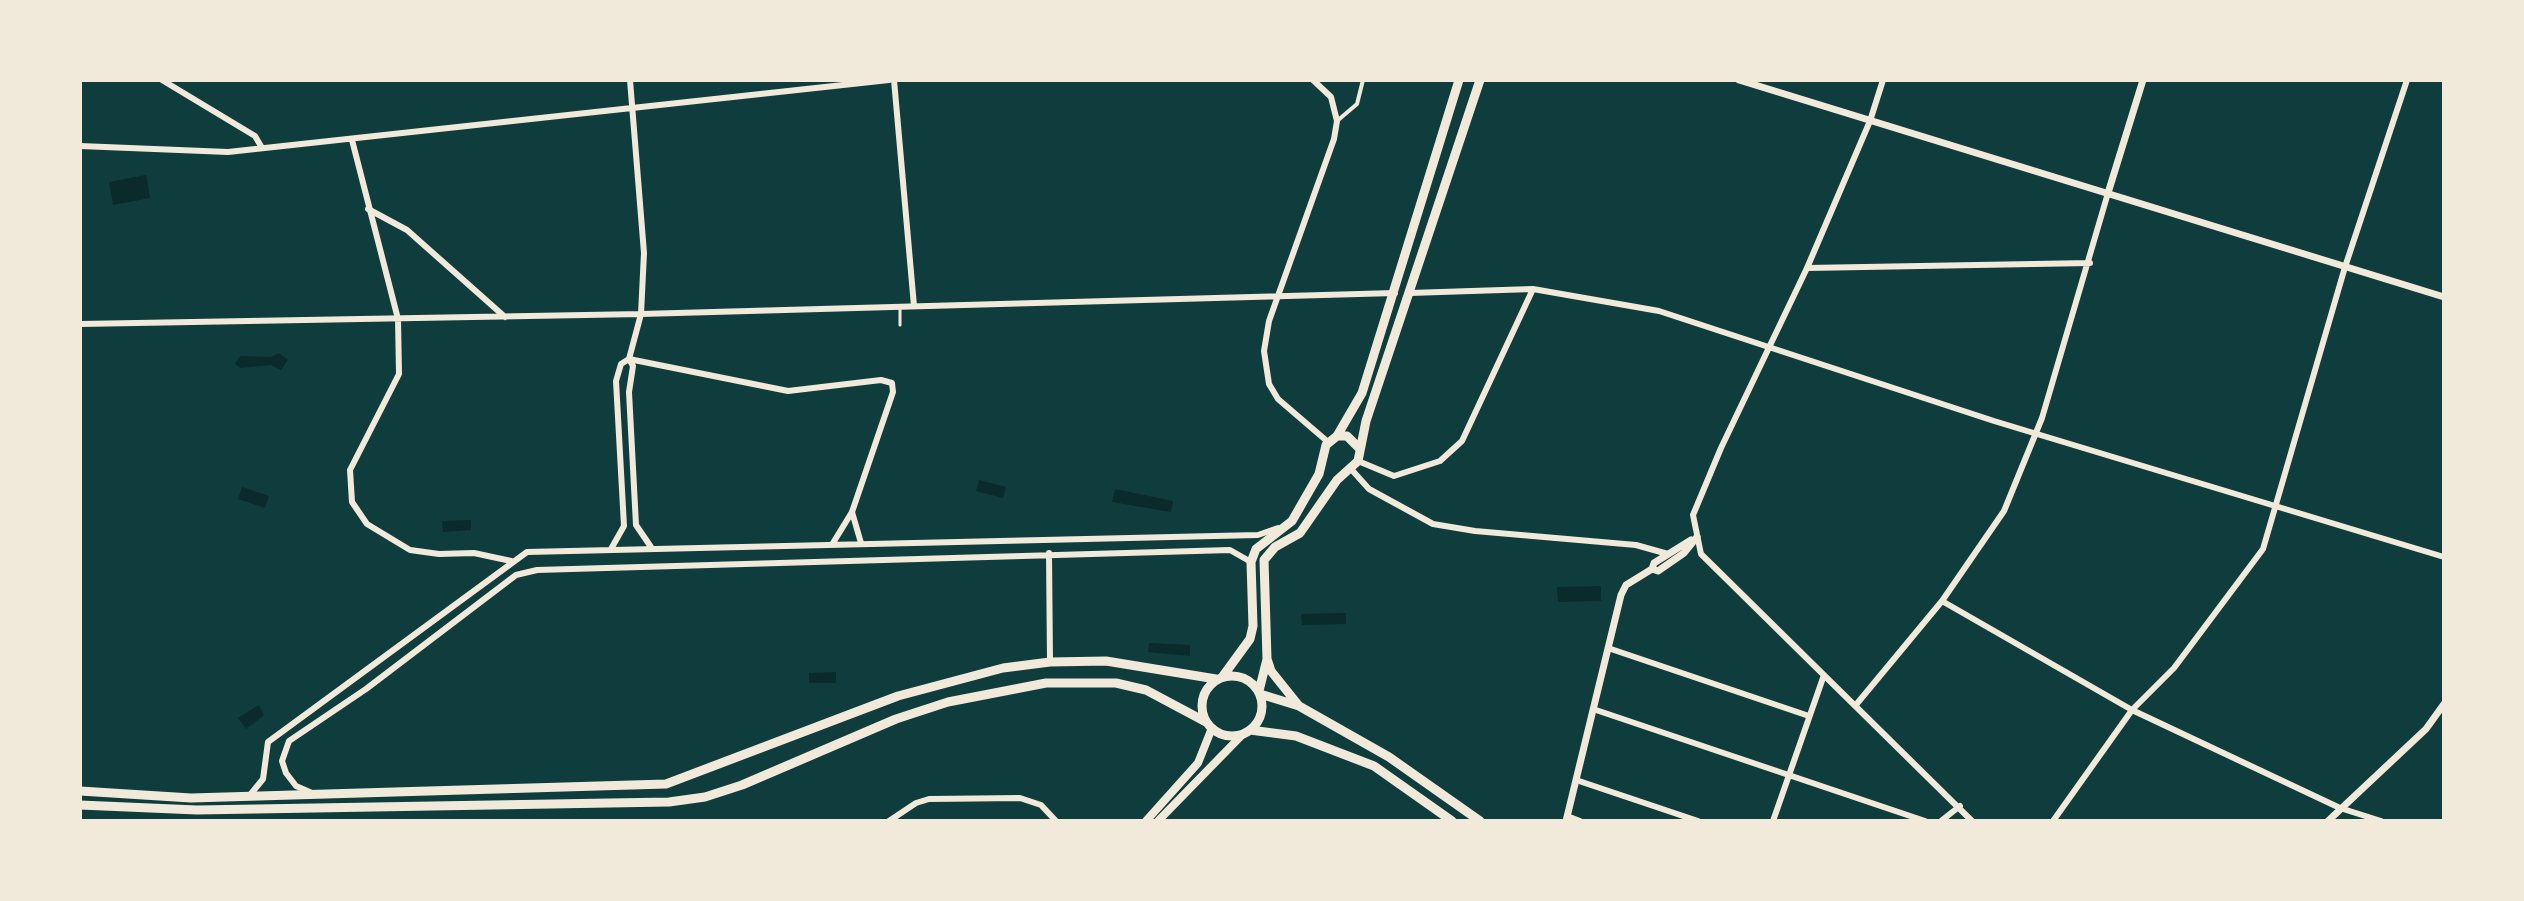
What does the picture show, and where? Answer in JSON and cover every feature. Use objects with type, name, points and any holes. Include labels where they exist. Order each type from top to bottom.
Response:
[{"type":"main road","points":[[1146,821],[1198,763],[1209,725],[1201,703],[1209,686],[1220,678],[1250,639],[1253,626],[1251,562],[1261,544],[1292,521],[1319,474],[1329,444],[1362,393],[1459,80]]},
{"type":"main road","points":[[1158,821],[1247,732],[1261,713],[1259,692],[1267,659],[1264,560],[1275,547],[1300,533],[1351,467],[1410,293],[1457,139],[1480,80]]},
{"type":"main road","points":[[1329,444],[1347,436],[1359,448]]},
{"type":"main road","points":[[1329,444],[1329,467],[1351,467]]},
{"type":"main road","points":[[1267,659],[1271,671],[1299,706]]},
{"type":"main road","points":[[80,791],[191,798],[666,784],[922,688],[971,674],[1050,662],[1106,661],[1220,678],[1245,678],[1259,692],[1299,706],[1389,757],[1480,821]]},
{"type":"main road","points":[[80,805],[197,810],[669,802],[705,797],[742,785],[896,719],[948,702],[1046,683],[1116,683],[1146,690],[1227,736],[1247,732],[1296,736],[1374,766],[1452,821]]},
{"type":"street","points":[[162,80],[255,136],[262,148]]},
{"type":"street","points":[[611,549],[624,526],[616,381],[621,364],[629,359],[641,314],[644,253],[630,80]]},
{"type":"street","points":[[80,146],[228,152],[892,80],[914,306]]},
{"type":"street","points":[[1313,80],[1331,97],[1337,121],[1331,150],[1278,295],[1264,351],[1269,384],[1292,414],[1329,444]]},
{"type":"street","points":[[1337,121],[1357,104],[1363,80]]},
{"type":"street","points":[[1739,80],[2444,297]]},
{"type":"street","points":[[1883,80],[1870,121],[1807,268],[1693,515],[1701,554],[1972,821]]},
{"type":"street","points":[[1855,706],[1942,601],[2004,511],[2037,432],[2143,80]]},
{"type":"street","points":[[2053,821],[2132,710],[2174,668],[2226,603],[2263,549],[2345,267],[2407,80]]},
{"type":"street","points":[[352,140],[398,319],[399,374],[353,460],[350,470],[352,502],[367,524],[410,550],[474,553],[511,561]]},
{"type":"street","points":[[368,209],[407,230],[505,317]]},
{"type":"street","points":[[1807,268],[2090,263]]},
{"type":"street","points":[[1410,293],[1533,289],[1659,311],[1767,349],[2444,557]]},
{"type":"street","points":[[1351,467],[1394,476],[1440,461],[1462,441],[1533,289]]},
{"type":"street","points":[[80,324],[641,314],[1395,293]]},
{"type":"street","points":[[629,359],[788,391],[881,380],[892,383],[893,392],[852,512],[833,543]]},
{"type":"street","points":[[629,359],[633,366],[629,392],[636,525],[651,547]]},
{"type":"street","points":[[1351,467],[1361,484],[1433,524],[1475,531],[1636,545],[1668,554]]},
{"type":"street","points":[[852,512],[861,543]]},
{"type":"street","points":[[250,796],[263,779],[268,742],[527,552],[1258,535],[1292,521]]},
{"type":"street","points":[[1580,821],[1566,819],[1626,585],[1652,569],[1654,563],[1697,537]]},
{"type":"street","points":[[1652,569],[1658,571],[1684,553],[1697,537]]},
{"type":"street","points":[[312,793],[296,786],[286,773],[282,761],[289,741],[366,689],[516,575],[562,568],[1049,553],[1230,550],[1251,562]]},
{"type":"street","points":[[1049,553],[1050,662]]},
{"type":"street","points":[[511,561],[516,575]]},
{"type":"street","points":[[1942,601],[2132,710],[2340,808],[2381,821]]},
{"type":"street","points":[[1608,648],[1809,716]]},
{"type":"street","points":[[1773,821],[1824,675]]},
{"type":"street","points":[[2328,821],[2426,729],[2444,704]]},
{"type":"street","points":[[1593,709],[1925,821]]},
{"type":"street","points":[[1576,780],[1698,821]]},
{"type":"street","points":[[889,821],[929,799],[1020,798],[1041,805],[1056,821]]},
{"type":"street","points":[[1941,821],[1960,806]]},
{"type":"lane","points":[[900,306],[900,325]]},
{"type":"water","points":[[146,175],[150,198],[113,205],[109,182]]},
{"type":"water","points":[[279,353],[288,360],[281,370],[271,365],[240,368],[235,364],[240,356],[271,357]]},
{"type":"water","points":[[979,480],[1006,487],[1003,498],[976,491]]},
{"type":"water","points":[[242,487],[269,496],[265,508],[238,499]]},
{"type":"water","points":[[1115,489],[1173,501],[1171,512],[1112,502]]},
{"type":"water","points":[[471,520],[471,530],[443,532],[442,521]]},
{"type":"water","points":[[1601,586],[1601,601],[1558,602],[1557,587]]},
{"type":"water","points":[[1346,613],[1346,624],[1302,625],[1301,614]]},
{"type":"water","points":[[1149,643],[1190,645],[1190,656],[1148,652]]},
{"type":"water","points":[[836,672],[836,683],[809,683],[809,673]]},
{"type":"water","points":[[259,705],[264,715],[246,729],[238,718]]}]
